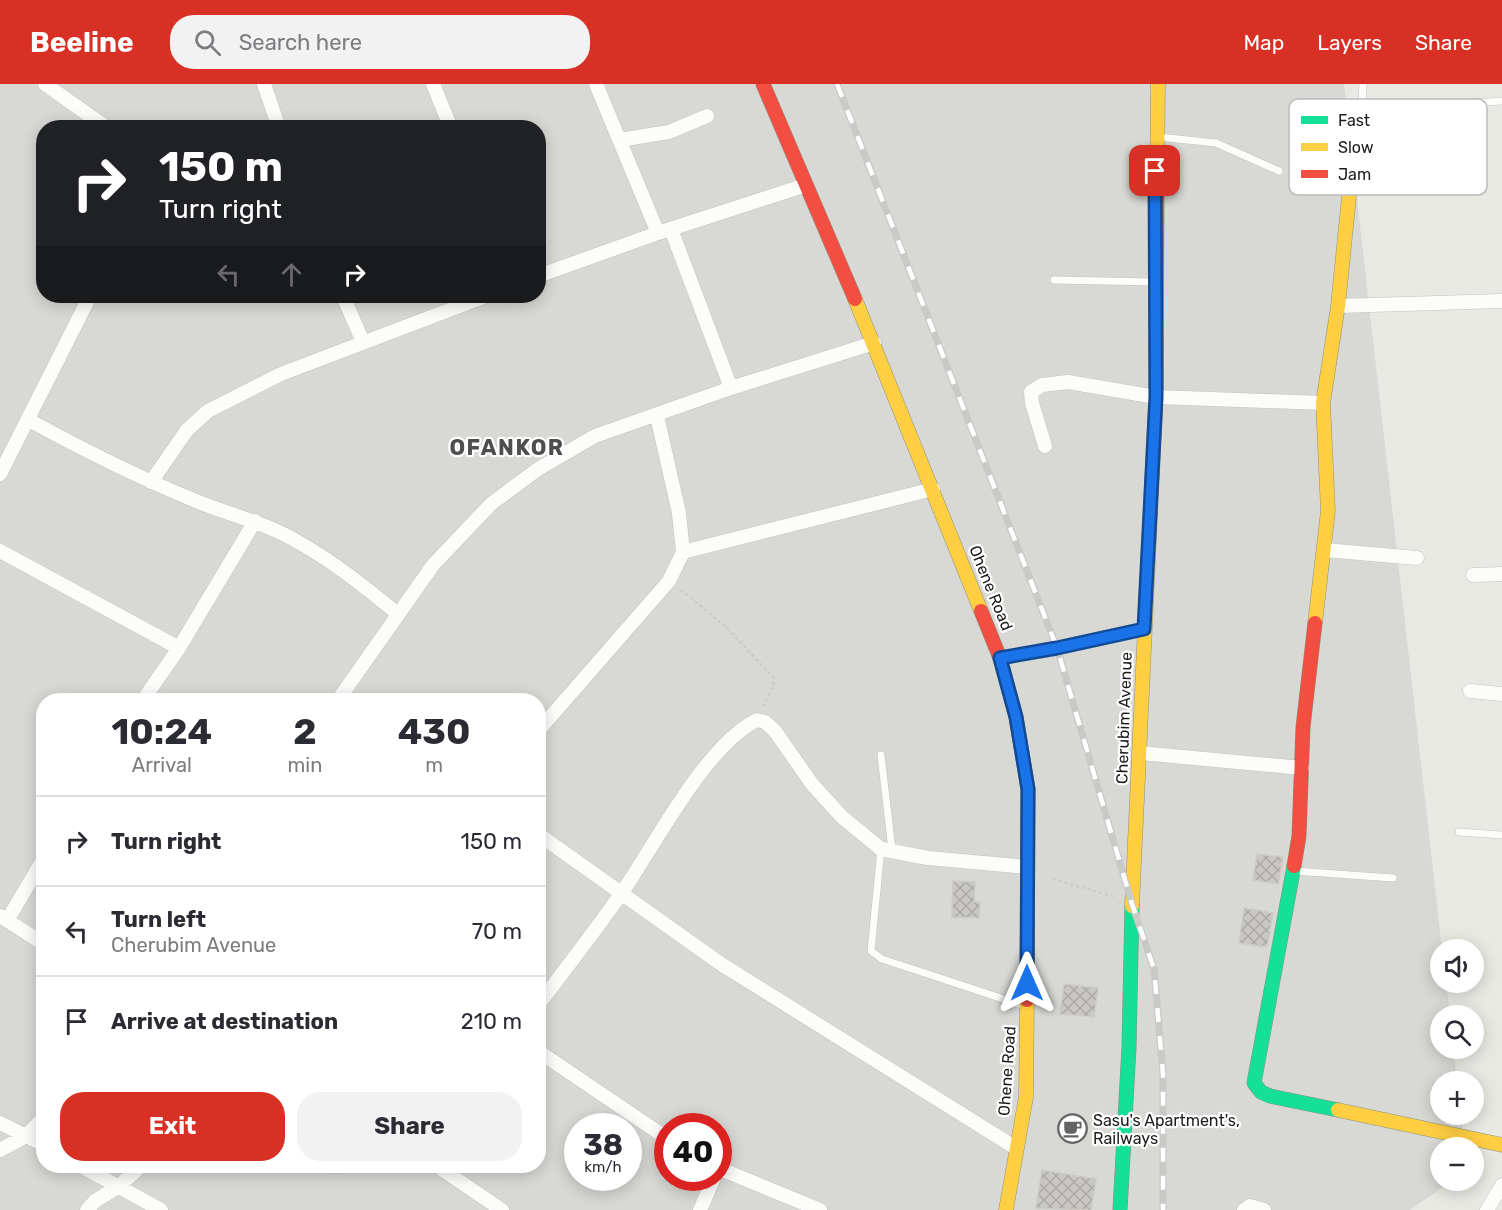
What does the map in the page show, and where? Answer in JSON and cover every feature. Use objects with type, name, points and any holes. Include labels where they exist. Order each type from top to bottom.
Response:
[{"type":"street","points":[[45,84],[96,120]]},
{"type":"street","points":[[264,84],[276,120]]},
{"type":"street","points":[[433,84],[448,120]]},
{"type":"street","points":[[596,84],[619,140],[664,231],[731,388]]},
{"type":"street","name":"Ohene Road","points":[[763,84],[874,343],[933,489],[1000,658],[1016,717],[1028,789],[1026,1096],[1006,1210]]},
{"type":"street","name":"Cherubim Avenue","points":[[1120,1210],[1156,397],[1158,84]]},
{"type":"street","points":[[619,140],[669,132],[707,116]]},
{"type":"street","points":[[546,273],[664,231],[806,185]]},
{"type":"street","points":[[1349,197],[1338,306],[1323,403],[1328,511],[1303,727],[1299,836],[1254,1083],[1261,1092],[1270,1096],[1502,1145]]},
{"type":"street","points":[[1338,306],[1502,301]]},
{"type":"street","points":[[0,474],[87,303]]},
{"type":"street","points":[[346,303],[363,342]]},
{"type":"street","points":[[151,482],[187,430],[208,411],[281,374],[467,303]]},
{"type":"street","points":[[343,693],[433,565],[491,504],[538,469],[595,436],[731,388],[874,343]]},
{"type":"street","points":[[1045,446],[1031,392],[1042,385],[1068,382],[1156,397],[1323,403]]},
{"type":"street","points":[[546,722],[669,581],[683,552],[679,513],[657,416]]},
{"type":"street","points":[[29,420],[94,456],[151,482],[255,521],[297,541],[343,570],[398,614]]},
{"type":"street","points":[[683,552],[933,489]]},
{"type":"street","points":[[148,693],[179,648],[255,521]]},
{"type":"street","points":[[1325,550],[1418,558]]},
{"type":"street","points":[[0,551],[179,648]]},
{"type":"street","points":[[1473,575],[1502,574]]},
{"type":"street","points":[[1000,658],[1144,629]]},
{"type":"street","points":[[1470,691],[1502,694]]},
{"type":"street","points":[[546,994],[622,893],[712,760],[734,737],[757,720],[765,722],[775,731],[812,784],[842,817],[886,850],[928,858],[1028,867]]},
{"type":"street","points":[[1140,753],[1302,768]]},
{"type":"street","points":[[546,840],[721,964],[1016,1148]]},
{"type":"street","points":[[36,870],[4,918],[36,939]]},
{"type":"street","points":[[546,1056],[654,1130]]},
{"type":"street","points":[[0,1123],[36,1141]]},
{"type":"street","points":[[0,1150],[26,1136],[36,1126]]},
{"type":"street","points":[[94,1173],[161,1210]]},
{"type":"street","points":[[87,1210],[94,1201],[119,1186],[133,1173]]},
{"type":"street","points":[[447,1173],[502,1210]]},
{"type":"street","points":[[732,1174],[820,1210]]},
{"type":"street","points":[[1487,1210],[1502,1185]]},
{"type":"street","points":[[700,1210],[708,1191]]},
{"type":"street","points":[[1244,1210],[1250,1206],[1264,1210]]},
{"type":"lane","points":[[1362,99],[1363,84]]},
{"type":"lane","points":[[1487,102],[1502,101]]},
{"type":"lane","points":[[1156,137],[1216,143],[1279,171]]},
{"type":"lane","points":[[1054,280],[1155,282]]},
{"type":"lane","points":[[881,755],[886,850],[872,951],[882,959],[1027,1007]]},
{"type":"lane","points":[[1459,832],[1502,835]]},
{"type":"lane","points":[[1294,871],[1393,878]]},
{"type":"path","points":[[669,581],[726,627],[774,678],[773,686],[757,720]]},
{"type":"path","points":[[1053,879],[1090,888],[1132,904]]},
{"type":"shaded area","points":[[0,84],[1344,84],[1346,99],[1289,99],[1289,195],[1357,195],[1441,939],[1430,939],[1430,993],[1447,993],[1449,1005],[1430,1005],[1430,1059],[1454,1059],[1456,1071],[1430,1071],[1430,1125],[1462,1125],[1464,1137],[1430,1137],[1430,1191],[1437,1191],[1410,1210],[0,1210]]},
{"type":"building","points":[[1257,854],[1283,857],[1278,884],[1253,880]]},
{"type":"building","points":[[953,881],[975,882],[974,902],[980,902],[979,918],[952,917]]},
{"type":"building","points":[[1244,908],[1273,913],[1267,947],[1239,943]]},
{"type":"building","points":[[1064,984],[1098,988],[1094,1017],[1060,1014]]},
{"type":"building","points":[[1042,1170],[1096,1179],[1091,1210],[1036,1208]]},
{"type":"railway","points":[[837,84],[1057,648],[1132,904],[1154,969],[1163,1074],[1163,1210]]},
{"type":"traffic: fast","points":[[1294,866],[1254,1083],[1261,1092],[1270,1096],[1338,1110]]},
{"type":"traffic: fast","points":[[1120,1210],[1129,1047],[1132,906]]},
{"type":"traffic: slow","points":[[1157,181],[1158,84]]},
{"type":"traffic: slow","points":[[1315,623],[1328,511],[1323,403],[1338,306],[1349,197]]},
{"type":"traffic: slow","points":[[855,299],[981,611]]},
{"type":"traffic: slow","points":[[1132,906],[1149,541]]},
{"type":"traffic: slow","points":[[1006,1210],[1026,1097],[1027,1000]]},
{"type":"traffic: slow","points":[[1338,1110],[1502,1145]]},
{"type":"traffic: jam","points":[[763,84],[855,299]]},
{"type":"traffic: jam","points":[[1149,541],[1156,397],[1157,181]]},
{"type":"traffic: jam","points":[[981,611],[1000,658],[1016,717],[1028,789],[1027,1000]]},
{"type":"traffic: jam","points":[[1294,866],[1299,836],[1303,727],[1315,623]]},
{"type":"place","name":"Sasu's Apartment's, Railways","points":[[1072,1129]]},
{"type":"district","name":"OFANKOR","points":[[507,447]]},
{"type":"route","points":[[1027,983],[1028,789],[1016,717],[1000,658],[1144,629],[1156,397],[1155,171]]}]
